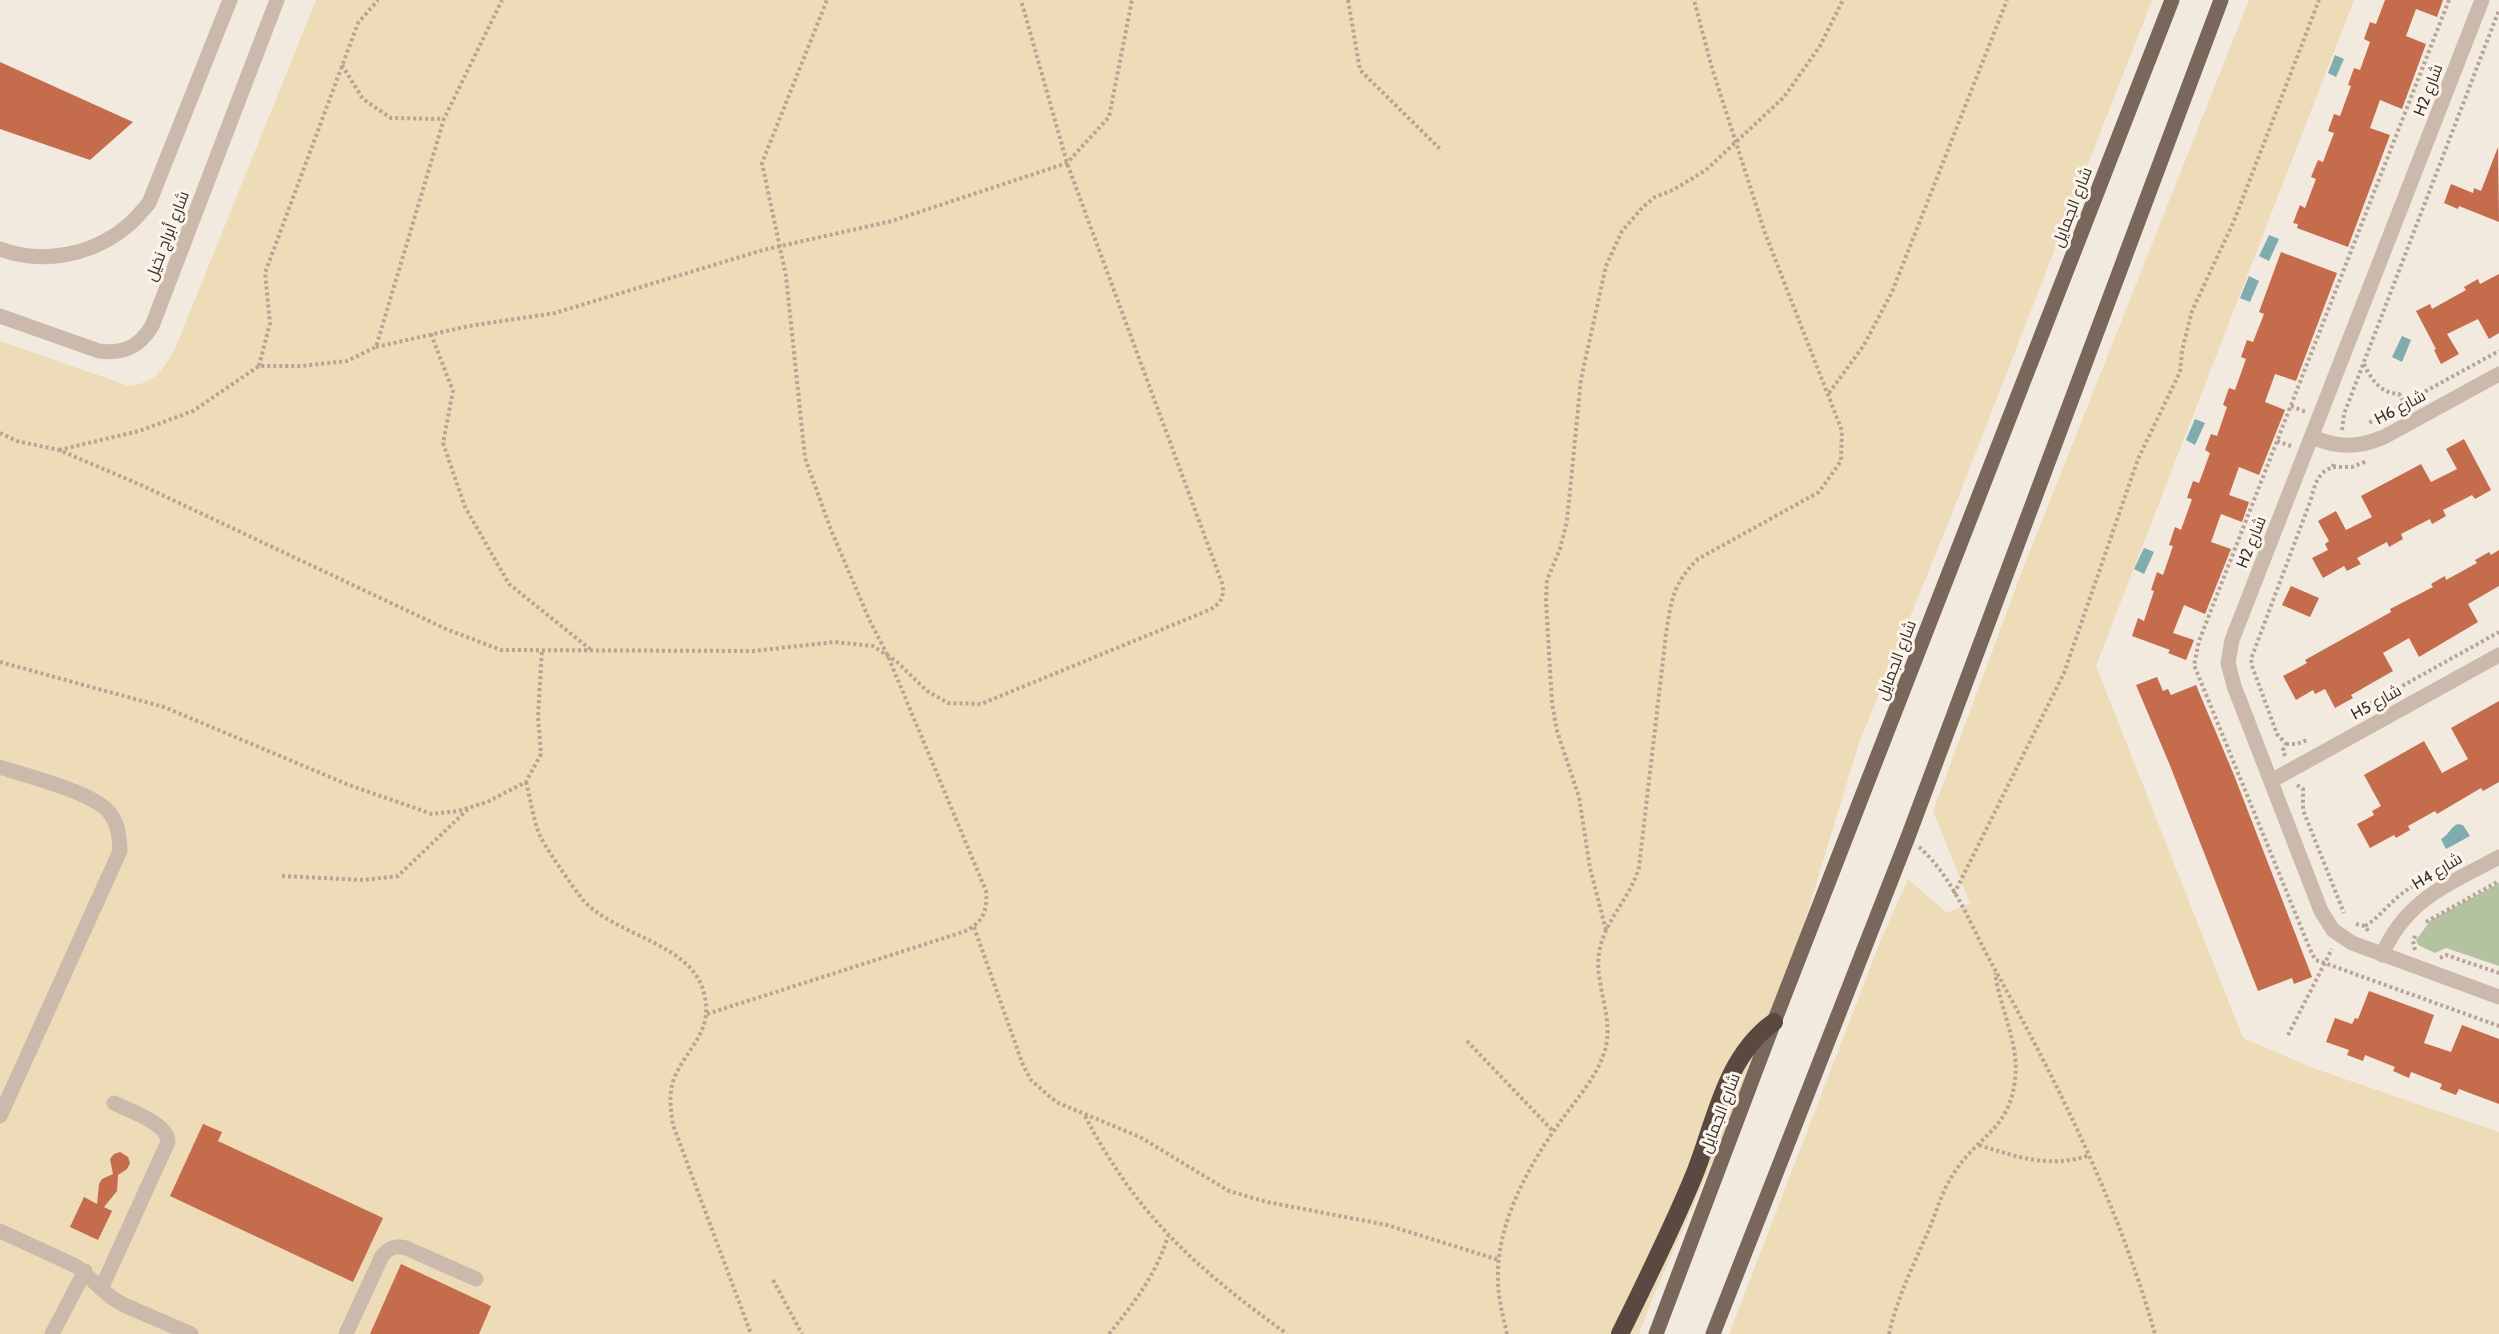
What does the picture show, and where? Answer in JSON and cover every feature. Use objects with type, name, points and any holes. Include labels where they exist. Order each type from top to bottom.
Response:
[{"type":"highway","points":[[1620,1334],[1694,1174],[1736,1062],[1752,1040],[1774,1022]]},
{"type":"main road","name":"شارع الجمايل","points":[[1656,1334],[1774,1022],[2172,0]]},
{"type":"main road","points":[[1713,1334],[1908,837],[2221,0]]},
{"type":"street","points":[[0,249],[40,257],[72,254],[101,243],[127,226],[149,203],[230,0]]},
{"type":"street","name":"شارع أبراج نخيل","points":[[0,316],[99,351],[115,353],[123,351],[143,340],[152,326],[277,0]]},
{"type":"street","name":"H2 شارع","points":[[2482,0],[2229,651],[2230,675],[2320,910],[2333,930],[2342,938],[2382,956],[2499,997]]},
{"type":"street","name":"H6 شارع","points":[[2312,437],[2348,447],[2367,444],[2499,374]]},
{"type":"street","name":"H5 شارع","points":[[2271,781],[2499,655]]},
{"type":"street","points":[[0,766],[96,800],[110,813],[119,831],[120,851],[0,1116]]},
{"type":"street","name":"H4 شارع","points":[[2382,956],[2400,921],[2413,907],[2428,895],[2499,856]]},
{"type":"street","points":[[101,1289],[168,1142],[166,1133],[160,1126],[114,1103]]},
{"type":"street","points":[[0,1231],[85,1271],[101,1289],[124,1305],[191,1334]]},
{"type":"street","points":[[346,1334],[382,1256],[390,1248],[395,1246],[406,1248],[476,1279]]},
{"type":"street","points":[[52,1334],[85,1271]]},
{"type":"path","points":[[259,366],[270,323],[265,273],[358,23],[378,0]]},
{"type":"path","points":[[376,347],[444,119],[502,0]]},
{"type":"path","points":[[707,1014],[974,927],[983,917],[988,904],[986,891],[887,654],[869,619],[831,530],[805,458],[786,276],[762,163],[827,0]]},
{"type":"path","points":[[0,433],[17,441],[59,450],[141,485],[446,629],[501,650],[753,651],[835,642],[873,646],[887,654],[927,691],[948,703],[981,704],[1209,610],[1216,607],[1222,600],[1222,583],[1067,163],[1021,0]]},
{"type":"path","points":[[59,450],[140,431],[193,411],[259,366],[302,366],[347,361],[376,347],[431,334],[555,313],[780,246],[892,221],[1067,163],[1109,117],[1132,0]]},
{"type":"path","points":[[1348,0],[1360,70],[1442,151]]},
{"type":"path","points":[[1507,1334],[1499,1296],[1498,1260],[1504,1233],[1520,1190],[1553,1131],[1597,1068],[1606,1046],[1607,1022],[1598,963],[1606,930],[1631,891],[1640,867],[1671,601],[1683,573],[1698,559],[1820,492],[1841,461],[1842,431],[1765,233],[1712,68],[1694,0]]},
{"type":"path","points":[[1606,930],[1590,868],[1579,796],[1557,731],[1552,703],[1546,601],[1547,580],[1564,535],[1581,379],[1606,266],[1612,248],[1622,231],[1642,207],[1655,196],[1673,190],[1706,170],[1784,97],[1820,46],[1843,0]]},
{"type":"path","points":[[1828,393],[1864,345],[1893,292],[2007,0]]},
{"type":"path","points":[[1954,894],[2064,673],[2138,459],[2180,372],[2182,351],[2192,311],[2234,221],[2319,0]]},
{"type":"path","points":[[2316,735],[2297,744],[2286,744],[2277,734],[2251,659],[2317,478],[2321,473],[2333,467],[2344,414],[2499,10]]},
{"type":"path","points":[[342,65],[363,99],[391,118],[444,119]]},
{"type":"path","points":[[431,334],[453,391],[443,443],[465,507],[509,584],[591,649]]},
{"type":"path","points":[[2367,425],[2499,351]]},
{"type":"path","points":[[2363,363],[2373,381],[2390,394],[2399,394],[2404,403]]},
{"type":"path","points":[[2343,427],[2354,429]]},
{"type":"path","points":[[2347,717],[2499,633]]},
{"type":"path","points":[[0,662],[164,706],[349,785],[432,814],[458,812],[487,802],[526,782],[541,754],[537,717],[542,650]]},
{"type":"path","points":[[2286,744],[2283,750],[2298,787],[2303,789],[2303,810],[2341,906],[2346,917],[2356,924],[2365,926]]},
{"type":"path","points":[[526,782],[538,834],[584,901],[604,916],[676,955],[693,970],[704,991],[707,1014],[702,1033],[676,1073],[669,1100],[671,1117],[751,1334]]},
{"type":"path","points":[[282,876],[364,880],[398,876],[469,808]]},
{"type":"path","points":[[1908,837],[1934,863],[1954,894],[2090,1155],[2157,1333]]},
{"type":"path","points":[[2422,956],[2415,951],[2413,941],[2422,925],[2499,881]]},
{"type":"path","points":[[974,927],[1023,1065],[1043,1092],[1056,1102],[1140,1137],[1220,1186],[1248,1198],[1387,1225],[1498,1260]]},
{"type":"path","points":[[2288,1035],[2323,964],[2342,938]]},
{"type":"path","points":[[2436,960],[2446,955],[2499,974]]},
{"type":"path","points":[[2323,964],[2499,1026]]},
{"type":"path","points":[[1889,1334],[1896,1307],[1952,1175],[1999,1125],[2006,1113],[2015,1081],[2013,1046],[2000,1002],[1995,969]]},
{"type":"path","points":[[1467,1041],[1553,1131]]},
{"type":"path","points":[[1084,1115],[1130,1191],[1168,1236],[1236,1297],[1287,1334]]},
{"type":"path","points":[[1979,1145],[2019,1158],[2048,1163],[2090,1155]]},
{"type":"path","points":[[1109,1334],[1145,1289],[1159,1263],[1168,1236]]},
{"type":"path","points":[[773,1280],[802,1334]]},
{"type":"green space","points":[[2499,883],[2499,966],[2446,948],[2435,953],[2418,945],[2416,940],[2431,920]]},
{"type":"sand","points":[[316,0],[2152,0],[1951,516],[1859,743],[1774,1022],[1653,1297],[1639,1334],[0,1334],[0,341],[129,386],[146,382],[157,374],[175,349]]},
{"type":"sand","points":[[2249,0],[2354,0],[2096,666],[2243,1038],[2310,1067],[2499,1132],[2499,1334],[1729,1334],[1882,937],[1908,879],[1947,913],[1970,903],[1933,811],[2022,571]]},
{"type":"water","points":[[2335,55],[2344,59],[2336,77],[2328,73]]},
{"type":"water","points":[[2269,235],[2279,239],[2269,261],[2259,256]]},
{"type":"water","points":[[2249,276],[2259,281],[2250,302],[2240,298]]},
{"type":"water","points":[[2402,336],[2411,340],[2402,362],[2392,357]]},
{"type":"water","points":[[2195,419],[2205,423],[2195,445],[2186,440]]},
{"type":"water","points":[[2144,548],[2154,552],[2144,574],[2134,569]]},
{"type":"water","points":[[2458,824],[2463,825],[2470,836],[2446,849],[2441,839]]},
{"type":"building","points":[[2385,0],[2443,0],[2437,17],[2416,9],[2406,36],[2426,44],[2402,109],[2380,100],[2370,128],[2390,135],[2348,247],[2297,228],[2298,224],[2293,223],[2300,205],[2305,208],[2316,179],[2311,177],[2318,160],[2323,162],[2334,133],[2328,131],[2334,114],[2340,116],[2351,86],[2348,85],[2354,68],[2360,70],[2370,42],[2364,39],[2370,22],[2376,24]]},
{"type":"building","points":[[0,62],[133,122],[90,160],[0,129]]},
{"type":"building","points":[[2498,147],[2499,222],[2459,206],[2458,209],[2444,203],[2451,184],[2473,193],[2474,188],[2481,191]]},
{"type":"building","points":[[2281,252],[2337,273],[2296,381],[2275,374],[2265,402],[2285,410],[2259,475],[2239,467],[2229,495],[2249,502],[2242,522],[2221,514],[2211,542],[2231,549],[2205,614],[2184,605],[2173,633],[2194,640],[2186,660],[2168,653],[2170,650],[2132,636],[2138,618],[2144,621],[2154,591],[2151,590],[2157,572],[2163,575],[2173,546],[2169,545],[2175,527],[2181,530],[2192,499],[2187,498],[2193,481],[2199,483],[2210,453],[2205,450],[2211,434],[2217,436],[2227,407],[2223,405],[2229,388],[2235,390],[2246,359],[2241,357],[2247,340],[2253,342],[2264,314],[2259,312]]},
{"type":"building","points":[[2499,274],[2499,333],[2489,339],[2478,319],[2447,334],[2459,354],[2441,364],[2434,350],[2436,349],[2416,311],[2430,304],[2432,309],[2466,290],[2464,287],[2478,279],[2480,284]]},
{"type":"building","points":[[2464,439],[2491,490],[2475,499],[2472,495],[2443,510],[2446,516],[2432,524],[2430,519],[2401,534],[2403,539],[2389,547],[2387,542],[2357,558],[2361,564],[2347,571],[2344,566],[2323,578],[2312,558],[2328,550],[2325,544],[2329,541],[2318,521],[2336,511],[2346,530],[2372,517],[2361,496],[2421,464],[2431,482],[2457,469],[2446,449]]},
{"type":"building","points":[[2499,550],[2499,586],[2468,604],[2478,622],[2419,657],[2409,638],[2383,653],[2393,671],[2351,695],[2353,698],[2335,708],[2325,689],[2315,694],[2313,690],[2296,700],[2283,676],[2307,663],[2305,660],[2391,612],[2390,609],[2433,587],[2431,584],[2445,576],[2446,580],[2477,563],[2475,560],[2489,552],[2491,555]]},
{"type":"building","points":[[2291,586],[2319,598],[2310,617],[2282,605]]},
{"type":"building","points":[[2157,677],[2163,691],[2168,689],[2171,695],[2196,685],[2234,775],[2312,977],[2294,984],[2292,978],[2258,991],[2136,685]]},
{"type":"building","points":[[2499,701],[2499,782],[2483,791],[2481,788],[2437,814],[2435,811],[2408,826],[2410,830],[2396,838],[2394,835],[2370,848],[2357,824],[2374,815],[2372,811],[2381,806],[2364,775],[2424,741],[2442,773],[2468,759],[2451,728]]},
{"type":"building","points":[[2369,991],[2434,1015],[2424,1043],[2451,1052],[2462,1025],[2499,1039],[2499,1104],[2459,1089],[2456,1095],[2440,1089],[2442,1084],[2411,1072],[2409,1078],[2393,1071],[2395,1067],[2365,1055],[2363,1061],[2347,1055],[2349,1050],[2326,1042],[2335,1018],[2352,1024],[2355,1018],[2358,1019]]},
{"type":"building","points":[[203,1124],[222,1132],[218,1141],[383,1218],[353,1282],[170,1196]]},
{"type":"building","points":[[120,1152],[128,1157],[130,1163],[127,1169],[118,1175],[117,1191],[104,1207],[112,1211],[98,1240],[70,1227],[84,1197],[97,1204],[99,1184],[102,1179],[113,1174],[110,1159],[114,1154]]},
{"type":"building","points":[[401,1264],[491,1306],[479,1334],[370,1334]]}]
